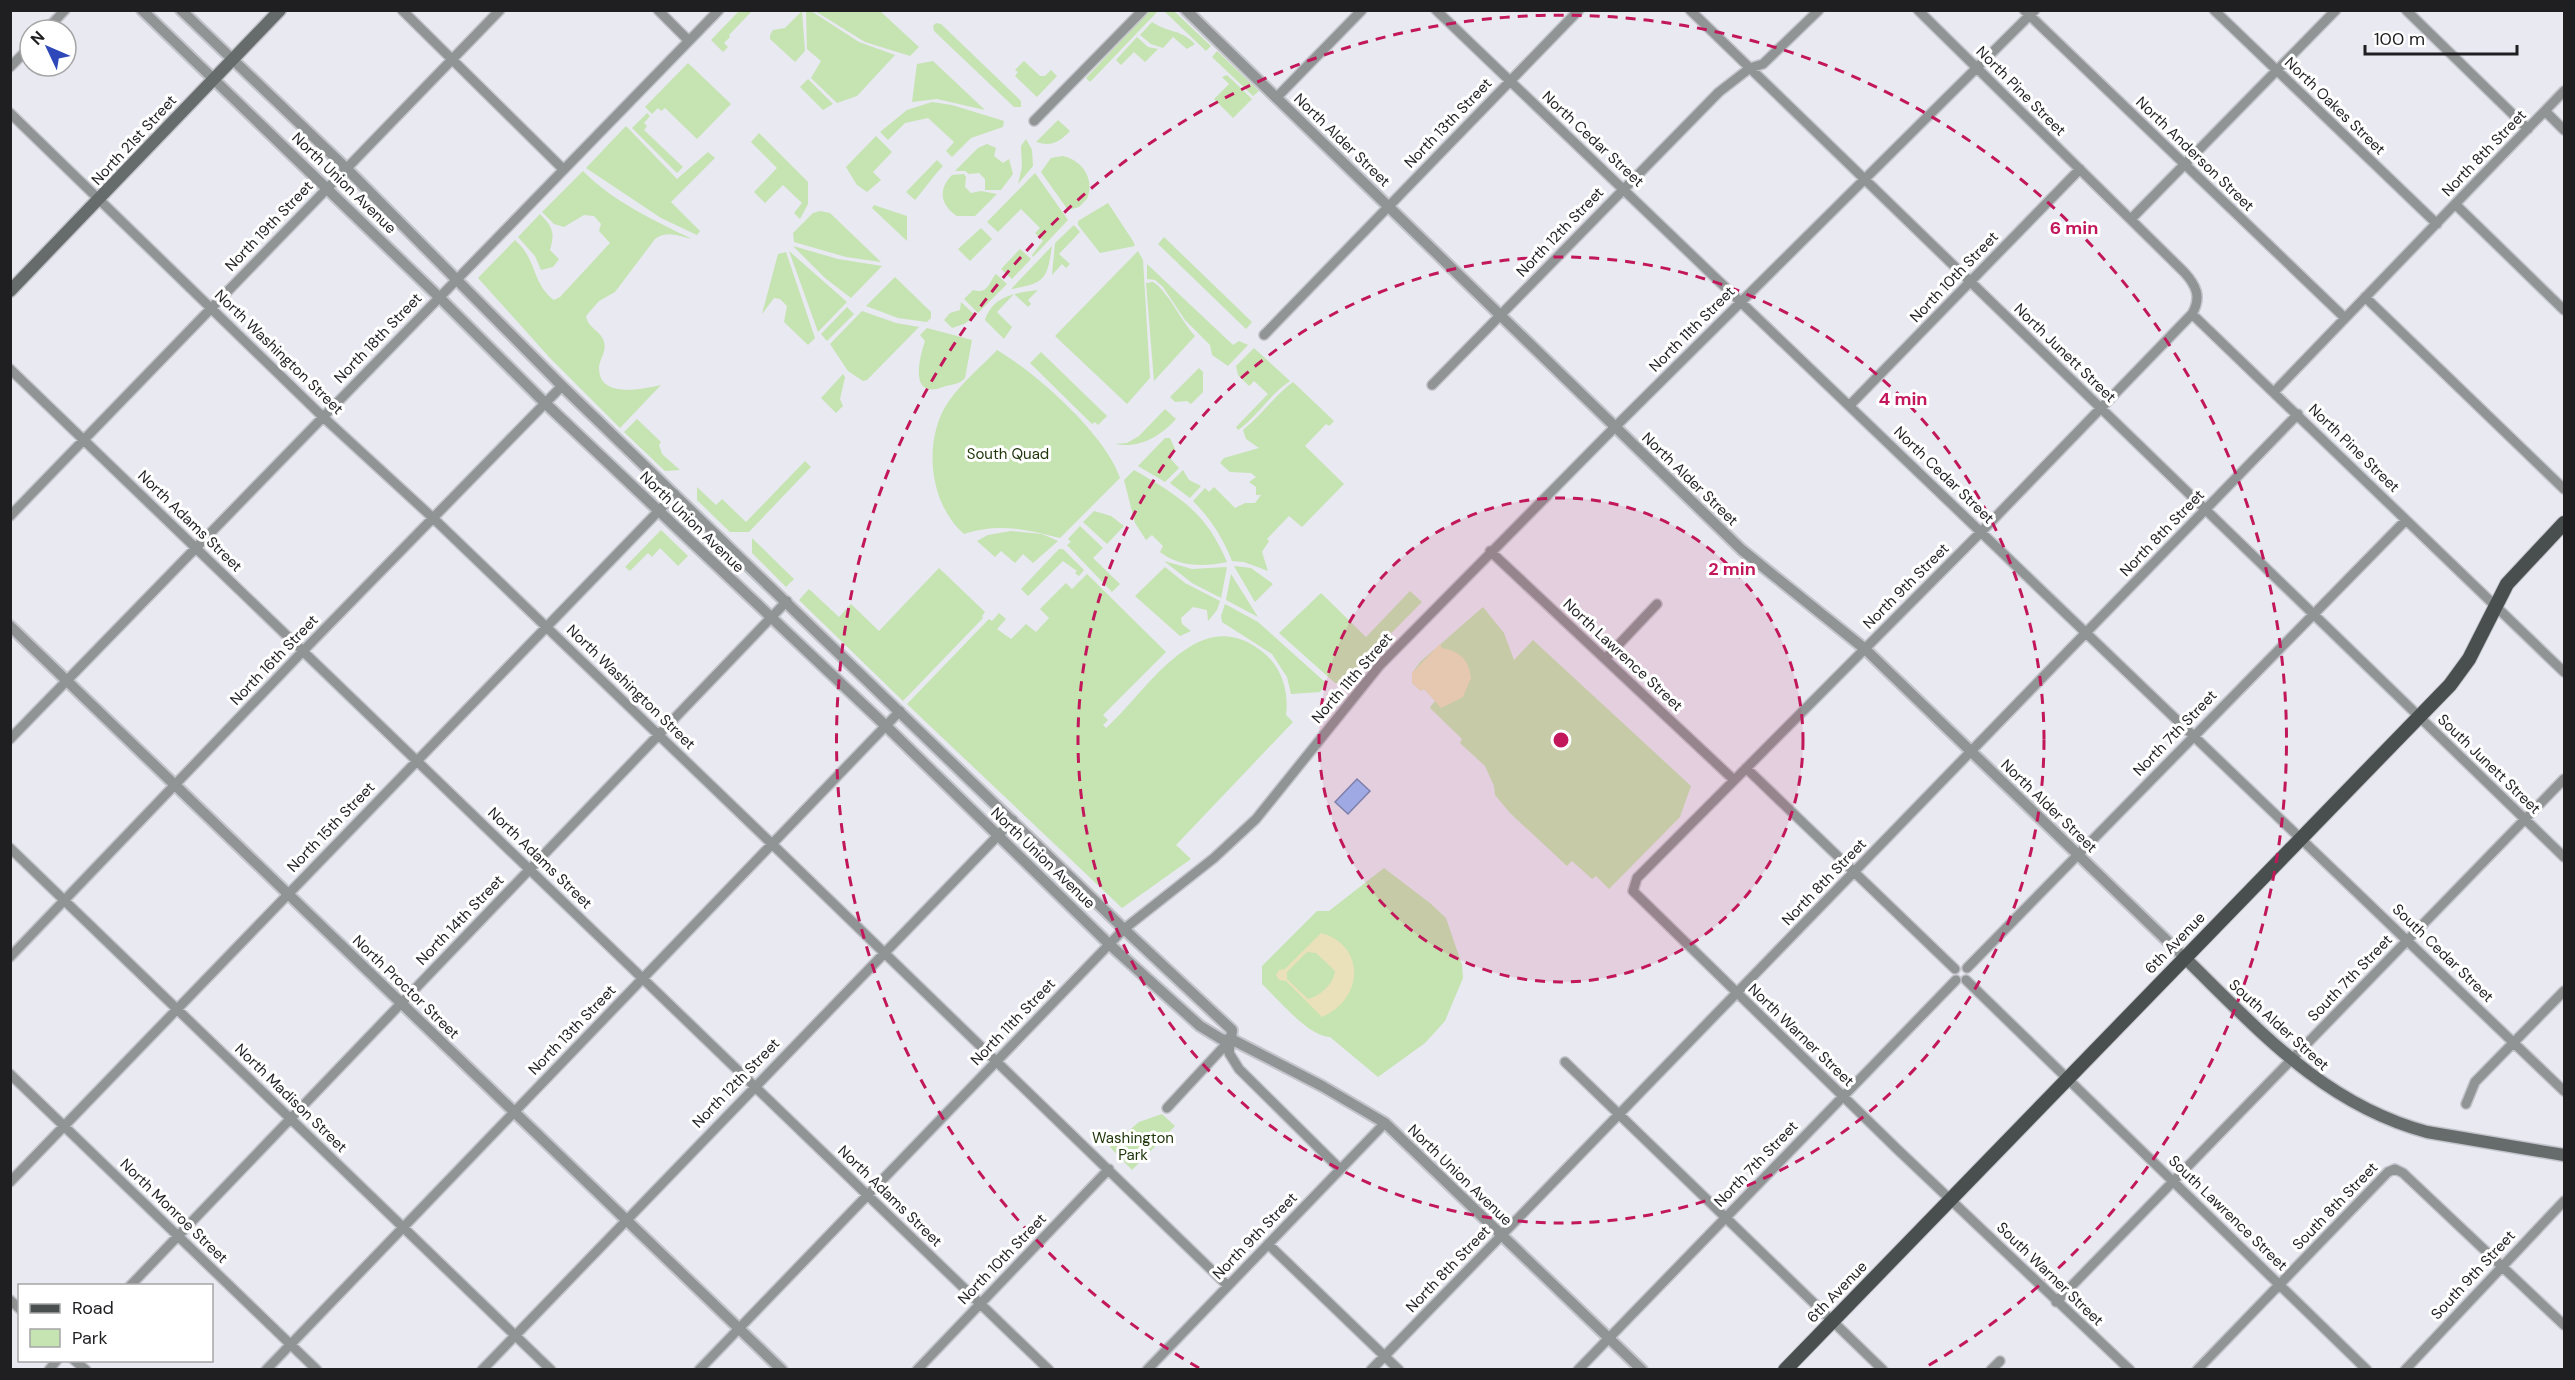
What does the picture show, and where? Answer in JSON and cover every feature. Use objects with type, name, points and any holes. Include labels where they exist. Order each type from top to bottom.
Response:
[{"type":"main road","name":"North 21st Street","points":[[10,291],[279,10]]},
{"type":"main road","name":"6th Avenue","points":[[1785,1370],[2419,717],[2460,672],[2495,604],[2511,579],[2565,523]]},
{"type":"main road","name":"South Alder Street","points":[[2184,957],[2291,1060],[2317,1081],[2353,1103],[2400,1124],[2427,1132],[2565,1155]]},
{"type":"street","name":"North Union Avenue","points":[[142,10],[439,297],[546,404],[886,726],[1109,944],[1200,1026],[1222,1040],[1231,1039],[1322,1086],[1384,1123],[1642,1370]]},
{"type":"street","name":"North Union Avenue","points":[[181,10],[346,168],[562,386],[1124,929],[1232,1030],[1229,1053],[1239,1069],[1340,1169]]},
{"type":"street","points":[[402,10],[563,169]]},
{"type":"street","name":"North 19th Street","points":[[10,516],[83,438],[500,10]]},
{"type":"street","points":[[658,10],[689,41]]},
{"type":"street","name":"North 18th Street","points":[[10,739],[719,10]]},
{"type":"street","points":[[1034,121],[1143,10]]},
{"type":"street","name":"North Alder Street","points":[[1186,10],[1758,564],[1865,649],[2184,957]]},
{"type":"street","points":[[1276,98],[1362,10]]},
{"type":"street","name":"North Cedar Street","points":[[1436,10],[2301,837]]},
{"type":"street","name":"North 13th Street","points":[[1264,335],[1579,10]]},
{"type":"street","name":"North Junett Street","points":[[1690,10],[2419,717]]},
{"type":"street","name":"North 12th Street","points":[[1432,385],[1719,92],[1750,68],[1763,64],[1772,57],[1819,10]]},
{"type":"street","name":"North Pine Street","points":[[1918,10],[2190,278],[2196,288],[2198,299]]},
{"type":"street","name":"North Oakes Street","points":[[2214,10],[2437,224]]},
{"type":"street","points":[[2131,219],[2336,10]]},
{"type":"street","points":[[2406,10],[2529,129]]},
{"type":"street","name":"North 11th Street","points":[[699,1370],[1124,929],[1214,858],[1256,819],[1380,664],[1490,551],[1864,179],[1978,69],[2030,12]]},
{"type":"street","name":"North Anderson Street","points":[[2030,12],[2184,165],[2345,318]]},
{"type":"street","name":"North 8th Street","points":[[2274,392],[2565,92]]},
{"type":"street","points":[[2545,111],[2565,130]]},
{"type":"street","name":"North Washington Street","points":[[10,113],[322,416],[433,518],[772,844],[1228,1286]]},
{"type":"street","name":"North 10th Street","points":[[1850,405],[2080,170]]},
{"type":"street","points":[[2455,204],[2565,310]]},
{"type":"street","points":[[2365,297],[2565,489]]},
{"type":"street","name":"North 9th Street","points":[[1633,891],[1637,878],[1982,531],[2099,407],[2192,314],[2198,299]]},
{"type":"street","name":"North Pine Street","points":[[2192,314],[2565,672]]},
{"type":"street","name":"North Adams Street","points":[[10,369],[1049,1370]]},
{"type":"street","name":"North 16th Street","points":[[10,957],[303,651],[562,386]]},
{"type":"street","name":"North 8th Street","points":[[1371,1370],[2298,414]]},
{"type":"street","name":"North 15th Street","points":[[10,1182],[675,494]]},
{"type":"street","name":"North 7th Street","points":[[1578,1370],[1959,976],[1959,966],[1966,968],[2312,613],[2406,520]]},
{"type":"street","name":"North Lawrence Street","points":[[1490,551],[1734,780]]},
{"type":"street","name":"North 14th Street","points":[[132,1284],[787,601]]},
{"type":"street","points":[[1605,659],[1657,604]]},
{"type":"street","name":"North Proctor Street","points":[[10,626],[782,1370]]},
{"type":"street","name":"North 13th Street","points":[[266,1370],[900,711]]},
{"type":"street","name":"South Junett Street","points":[[2419,717],[2565,857]]},
{"type":"street","points":[[1746,768],[2067,1078]]},
{"type":"street","name":"South 7th Street","points":[[2056,1302],[2565,779]]},
{"type":"street","name":"North 12th Street","points":[[482,1370],[1013,820]]},
{"type":"street","name":"South Cedar Street","points":[[2301,837],[2565,1091]]},
{"type":"street","name":"North Madison Street","points":[[10,848],[551,1370]]},
{"type":"street","name":"North Warner Street","points":[[1633,891],[1950,1199]]},
{"type":"street","points":[[2466,1104],[2475,1082],[2565,991]]},
{"type":"street","points":[[1167,1108],[1231,1039]]},
{"type":"street","points":[[1565,1062],[1883,1370]]},
{"type":"street","name":"North Monroe Street","points":[[10,1074],[317,1370]]},
{"type":"street","name":"South Lawrence Street","points":[[2067,1078],[2367,1370]]},
{"type":"street","name":"North 9th Street","points":[[1152,1368],[1384,1123]]},
{"type":"street","name":"North 10th Street","points":[[917,1370],[1109,1169]]},
{"type":"street","name":"South 8th Street","points":[[2197,1370],[2388,1172],[2395,1169],[2403,1173],[2504,1266]]},
{"type":"street","name":"South Warner Street","points":[[1950,1199],[2130,1370]]},
{"type":"street","name":"South 9th Street","points":[[2405,1370],[2565,1201]]},
{"type":"street","points":[[1269,1244],[1399,1370]]},
{"type":"street","points":[[2504,1266],[2565,1325]]},
{"type":"street","points":[[1991,1370],[2000,1361]]},
{"type":"green space","points":[[1150,10],[1158,11],[1090,82],[1086,78]]},
{"type":"green space","points":[[739,11],[752,11],[729,35],[730,37],[724,43],[728,47],[723,52],[711,40]]},
{"type":"green space","points":[[802,11],[805,51],[795,62],[770,39],[770,35],[773,30],[785,28]]},
{"type":"green space","points":[[806,11],[811,11],[859,42],[895,55],[857,96],[837,103],[811,78],[821,61],[807,49]]},
{"type":"green space","points":[[815,11],[880,11],[919,47],[910,56],[865,42]]},
{"type":"green space","points":[[1164,11],[1174,11],[1211,46],[1206,51]]},
{"type":"green space","points":[[1152,22],[1179,33],[1195,44],[1187,49],[1173,37],[1163,48],[1151,44],[1140,35]]},
{"type":"green space","points":[[936,23],[941,24],[1021,101],[1021,107],[1014,107],[934,31],[933,26]]},
{"type":"green space","points":[[1137,37],[1148,47],[1158,49],[1145,62],[1134,52],[1121,65],[1116,60]]},
{"type":"green space","points":[[1217,51],[1259,91],[1253,96],[1212,57]]},
{"type":"green space","points":[[933,61],[985,110],[937,99],[912,102],[917,64]]},
{"type":"green space","points":[[1024,61],[1040,76],[1045,76],[1051,70],[1057,76],[1037,97],[1015,76],[1018,72],[1015,70]]},
{"type":"green space","points":[[688,63],[731,104],[697,139],[665,108],[661,111],[658,108],[652,114],[645,107]]},
{"type":"green space","points":[[1227,75],[1252,99],[1233,118],[1214,99],[1229,84],[1222,77]]},
{"type":"green space","points":[[808,79],[833,104],[823,110],[800,87]]},
{"type":"green space","points":[[932,102],[952,105],[1004,121],[1003,127],[971,138],[952,157],[946,151],[954,142],[928,118],[905,123],[888,140],[880,132],[907,110]]},
{"type":"green space","points":[[647,113],[650,116],[644,123],[647,126],[644,130],[683,167],[677,173],[632,128]]},
{"type":"green space","points":[[1058,120],[1070,131],[1055,142],[1047,144],[1036,142]]},
{"type":"green space","points":[[626,126],[677,179],[708,152],[715,158],[671,202],[700,231],[697,235],[661,218],[586,168]]},
{"type":"green space","points":[[759,133],[808,182],[808,204],[800,219],[794,213],[802,203],[783,185],[765,203],[754,192],[777,168],[751,142]]},
{"type":"green space","points":[[876,136],[892,152],[873,172],[881,180],[867,192],[857,185],[846,167]]},
{"type":"green space","points":[[1026,139],[1032,150],[1033,166],[1018,184],[1022,167],[1021,146]]},
{"type":"green space","points":[[987,144],[996,148],[994,156],[1003,163],[1009,159],[1013,174],[1001,190],[985,190],[985,179],[979,173],[969,174],[965,171],[955,171],[978,148]]},
{"type":"green space","points":[[1063,156],[1076,162],[1086,172],[1089,185],[1087,199],[1079,207],[1068,210],[1041,172],[1051,158]]},
{"type":"green space","points":[[937,160],[943,166],[915,200],[906,192]]},
{"type":"green space","points":[[583,171],[620,201],[692,239],[669,234],[655,239],[615,292],[599,301],[586,316],[589,324],[604,342],[599,368],[601,378],[606,384],[623,390],[661,385],[620,428],[550,358],[478,278],[515,240],[527,255],[547,294],[554,300],[560,297],[610,243],[599,231],[601,224],[594,216],[584,215],[564,227],[554,224],[542,212]]},
{"type":"green space","points":[[1035,173],[1068,220],[1033,257],[1032,255],[1043,241],[1035,233],[1040,228],[1021,209],[998,232],[987,222]]},
{"type":"green space","points":[[964,174],[965,187],[971,193],[981,191],[997,194],[975,216],[957,216],[944,202],[943,191],[947,180],[952,175]]},
{"type":"green space","points":[[1108,203],[1135,246],[1100,253],[1078,225],[1078,221]]},
{"type":"green space","points":[[874,205],[907,216],[907,241],[872,208]]},
{"type":"green space","points":[[820,211],[830,213],[881,262],[846,257],[794,242],[793,233],[813,213]]},
{"type":"green space","points":[[540,214],[552,230],[550,250],[559,259],[553,267],[541,270],[535,256],[518,237]]},
{"type":"green space","points":[[1074,225],[1080,232],[1059,254],[1070,264],[1066,268],[1062,264],[1052,275],[1055,243]]},
{"type":"green space","points":[[981,228],[992,239],[970,261],[958,249]]},
{"type":"green space","points":[[1164,237],[1252,322],[1246,329],[1158,244]]},
{"type":"green space","points":[[793,246],[838,259],[882,266],[851,298],[825,278]]},
{"type":"green space","points":[[1052,246],[1046,273],[1042,278],[1031,285],[1011,289]]},
{"type":"green space","points":[[1020,249],[1031,259],[1012,279],[1001,269]]},
{"type":"green space","points":[[789,251],[847,302],[818,332]]},
{"type":"green space","points":[[1138,251],[1143,260],[1150,378],[1127,404],[1055,336]]},
{"type":"green space","points":[[786,252],[815,338],[808,345],[784,322],[787,306],[780,299],[774,298],[762,314],[778,254]]},
{"type":"green space","points":[[1147,264],[1233,345],[1239,341],[1248,345],[1228,366],[1212,355],[1210,345],[1185,320],[1163,287],[1155,280],[1147,279]]},
{"type":"green space","points":[[996,274],[1007,284],[978,313],[964,299],[973,290],[982,291],[988,287]]},
{"type":"green space","points":[[895,277],[931,312],[931,318],[927,322],[898,318],[866,306]]},
{"type":"green space","points":[[1153,282],[1164,292],[1195,336],[1154,381],[1146,283]]},
{"type":"green space","points":[[1038,290],[1028,300],[1031,304],[1028,307],[1014,294]]},
{"type":"green space","points":[[1014,294],[997,312],[1012,327],[1004,339],[985,320],[999,300]]},
{"type":"green space","points":[[961,302],[976,316],[952,328],[944,320],[950,313],[960,310]]},
{"type":"green space","points":[[847,307],[854,314],[827,341],[821,334]]},
{"type":"green space","points":[[862,311],[896,323],[919,327],[867,380],[863,381],[848,371],[830,344]]},
{"type":"green space","points":[[927,328],[972,340],[965,378],[960,382],[932,389],[925,388],[921,383],[919,367],[925,341],[920,335]]},
{"type":"green space","points":[[1254,348],[1290,381],[1238,430],[1236,427],[1268,394],[1254,381],[1249,386],[1238,375],[1236,366]]},
{"type":"green space","name":"South Quad","points":[[997,350],[1031,374],[1068,406],[1100,443],[1120,478],[1060,538],[1013,528],[989,528],[964,534],[952,521],[943,506],[937,489],[933,470],[933,452],[940,416],[960,387]]},
{"type":"green space","points":[[1041,352],[1107,416],[1098,425],[1095,422],[1092,424],[1030,363]]},
{"type":"green space","points":[[1199,368],[1203,372],[1203,392],[1191,404],[1187,401],[1175,402],[1170,397]]},
{"type":"green space","points":[[843,374],[845,377],[840,399],[843,406],[836,413],[821,398]]},
{"type":"green space","points":[[1293,382],[1334,421],[1329,426],[1326,424],[1305,446],[1344,484],[1302,527],[1289,516],[1267,539],[1269,541],[1262,552],[1268,571],[1244,562],[1232,561],[1216,529],[1193,501],[1205,488],[1209,492],[1214,487],[1235,508],[1245,503],[1255,503],[1261,495],[1256,495],[1256,487],[1249,482],[1256,477],[1251,473],[1230,472],[1220,463],[1224,458],[1259,448],[1246,439],[1243,430]]},
{"type":"green space","points":[[1165,409],[1176,419],[1164,431],[1141,443],[1115,444],[1127,443],[1139,436]]},
{"type":"green space","points":[[637,419],[661,442],[659,445],[662,454],[680,470],[665,471],[624,432]]},
{"type":"green space","points":[[1165,438],[1170,438],[1175,449],[1169,457],[1179,468],[1165,482],[1138,466]]},
{"type":"green space","points":[[805,461],[811,467],[749,532],[730,532],[697,500],[697,487],[716,505],[722,499],[746,522]]},
{"type":"green space","points":[[1134,470],[1165,488],[1190,507],[1210,530],[1227,562],[1201,565],[1175,561],[1160,552],[1163,546],[1152,535],[1146,540],[1135,523],[1124,480]]},
{"type":"green space","points":[[1183,470],[1189,480],[1201,486],[1190,498],[1170,483]]},
{"type":"green space","points":[[1094,511],[1111,516],[1124,526],[1107,544],[1083,522]]},
{"type":"green space","points":[[1080,526],[1103,548],[1093,558],[1120,584],[1112,592],[1067,545],[1071,542],[1068,539]]},
{"type":"green space","points":[[661,530],[688,556],[678,566],[660,548],[652,557],[648,553],[630,571],[625,567]]},
{"type":"green space","points":[[1011,531],[1042,534],[1058,541],[1033,563],[1023,554],[1015,563],[1001,551],[995,557],[977,541],[988,535]]},
{"type":"green space","points":[[752,538],[794,579],[786,587],[752,553]]},
{"type":"green space","points":[[1059,549],[1063,549],[1084,570],[1079,576],[1075,573],[1077,571],[1063,561],[1028,596],[1021,589]]},
{"type":"green space","points":[[1164,561],[1192,569],[1227,567],[1221,598],[1192,583]]},
{"type":"green space","points":[[1234,566],[1251,568],[1273,584],[1255,602]]},
{"type":"green space","points":[[1165,567],[1185,583],[1220,601],[1217,610],[1208,621],[1207,610],[1193,607],[1181,618],[1182,624],[1191,631],[1180,636],[1135,596]]},
{"type":"green space","points":[[939,568],[985,612],[983,618],[903,701],[799,600],[809,589],[839,617],[851,604],[879,631]]},
{"type":"green space","points":[[1087,574],[1166,652],[1103,715],[1108,720],[1103,725],[1106,728],[1176,656],[1196,643],[1218,636],[1240,639],[1270,659],[1283,681],[1286,715],[1293,722],[1176,845],[1191,859],[1122,908],[907,704],[989,619],[992,621],[999,613],[1006,619],[997,629],[1011,639],[1026,624],[1036,632],[1049,618],[1040,609],[1066,583],[1072,589]]},
{"type":"green space","points":[[1231,574],[1258,617],[1226,600]]},
{"type":"green space","points":[[1410,591],[1422,602],[1342,683],[1335,683],[1279,633],[1321,593],[1366,637]]},
{"type":"green space","points":[[1225,604],[1258,622],[1326,683],[1320,692],[1291,694],[1287,677],[1272,654],[1222,622],[1221,616]]},
{"type":"green space","points":[[1483,607],[1504,633],[1514,660],[1533,640],[1691,786],[1680,817],[1609,889],[1596,876],[1592,879],[1572,861],[1567,866],[1510,813],[1495,795],[1494,786],[1485,766],[1460,743],[1462,739],[1431,709],[1430,707],[1436,700],[1424,689],[1421,691],[1412,683],[1412,673],[1420,662]]},
{"type":"green space","points":[[1384,868],[1446,918],[1462,965],[1463,978],[1445,1021],[1425,1043],[1378,1077],[1330,1037],[1313,1031],[1294,1016],[1262,984],[1262,966],[1317,911],[1329,911]]},
{"type":"green space","name":"Washington Park","points":[[1162,1114],[1175,1126],[1132,1170],[1110,1147],[1139,1122]]},
{"type":"sand","points":[[1440,644],[1442,648],[1454,651],[1463,657],[1471,678],[1463,697],[1441,708],[1424,689],[1421,691],[1412,683],[1412,673]]},
{"type":"sand","points":[[1321,933],[1336,940],[1346,949],[1352,961],[1354,974],[1346,999],[1336,1009],[1322,1017],[1286,981],[1279,980],[1276,975],[1279,970],[1285,969]],"holes":[[[1307,952],[1316,953],[1335,971],[1326,989],[1308,999],[1287,979],[1287,972]]]},
{"type":"water","points":[[1357,779],[1370,791],[1348,814],[1335,802]]}]
